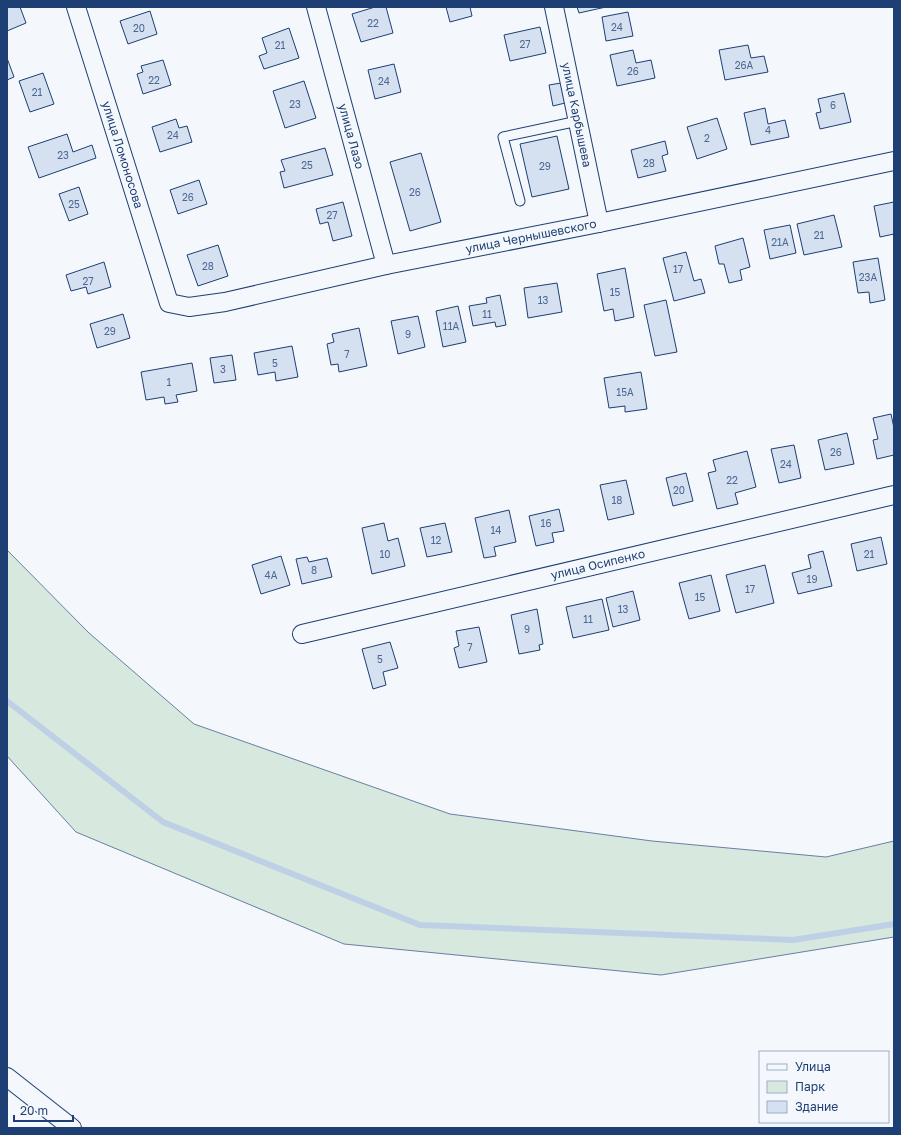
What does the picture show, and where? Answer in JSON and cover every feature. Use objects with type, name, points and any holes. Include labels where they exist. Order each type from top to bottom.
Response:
[{"type":"street","name":"улица Ломоносова","points":[[76,7],[168,304]]},
{"type":"street","name":"улица Лазо","points":[[316,7],[386,265]]},
{"type":"street","name":"улица Карбышева","points":[[554,7],[600,223]]},
{"type":"street","name":"улица Чернышевского","points":[[168,304],[189,307],[224,302],[386,265],[600,223],[894,161]]},
{"type":"street","name":"улица Осипенко","points":[[302,634],[894,495]]},
{"type":"street","points":[[7,1077],[72,1128]]},
{"type":"lane","points":[[520,201],[503,137],[578,121]]},
{"type":"green space","points":[[7,550],[89,633],[194,724],[450,814],[652,841],[826,857],[894,841],[894,937],[661,975],[344,944],[76,832],[7,756]]},
{"type":"building","points":[[7,7],[20,7],[26,23],[7,31]]},
{"type":"building","points":[[375,7],[386,7],[393,33],[361,42],[352,14]]},
{"type":"building","points":[[446,7],[470,7],[472,16],[450,22]]},
{"type":"building","points":[[577,7],[606,7],[579,13]]},
{"type":"building","points":[[150,11],[157,34],[128,44],[120,21]]},
{"type":"building","points":[[628,12],[633,36],[606,41],[602,17]]},
{"type":"building","points":[[540,27],[546,53],[510,61],[504,35]]},
{"type":"building","points":[[289,28],[299,58],[264,69],[259,56],[267,53],[262,38]]},
{"type":"building","points":[[748,45],[751,58],[764,56],[768,72],[725,80],[719,50]]},
{"type":"building","points":[[633,50],[636,63],[651,60],[655,78],[617,86],[610,55]]},
{"type":"building","points":[[7,58],[14,77],[7,80]]},
{"type":"building","points":[[163,60],[171,85],[143,94],[137,74],[143,72],[141,66]]},
{"type":"building","points":[[394,64],[401,92],[375,99],[368,70]]},
{"type":"building","points":[[43,73],[54,104],[30,112],[19,81]]},
{"type":"building","points":[[304,81],[316,118],[285,128],[273,91]]},
{"type":"building","points":[[561,83],[565,103],[553,106],[549,85]]},
{"type":"building","points":[[844,93],[851,122],[820,129],[816,113],[821,112],[818,99]]},
{"type":"building","points":[[765,108],[768,124],[785,120],[789,137],[751,145],[744,113]]},
{"type":"building","points":[[717,118],[727,149],[697,159],[687,127]]},
{"type":"building","points":[[176,119],[179,128],[187,126],[192,142],[160,152],[152,127]]},
{"type":"building","points":[[67,134],[73,152],[92,145],[96,158],[39,178],[28,147]]},
{"type":"building","points":[[557,136],[569,189],[532,197],[520,144]]},
{"type":"building","points":[[665,141],[668,154],[662,156],[666,171],[638,178],[631,150]]},
{"type":"building","points":[[325,148],[333,175],[284,188],[280,172],[285,171],[281,160]]},
{"type":"building","points":[[421,153],[441,222],[410,231],[390,162]]},
{"type":"building","points":[[199,180],[207,204],[178,214],[170,190]]},
{"type":"building","points":[[79,187],[88,214],[69,221],[59,194]]},
{"type":"building","points":[[343,202],[352,236],[333,241],[328,222],[320,224],[316,209]]},
{"type":"building","points":[[894,202],[894,234],[880,237],[874,206]]},
{"type":"building","points":[[834,215],[842,247],[804,255],[797,224]]},
{"type":"building","points":[[790,225],[796,253],[770,259],[764,230]]},
{"type":"building","points":[[743,238],[750,267],[740,270],[742,280],[729,283],[724,264],[719,264],[715,246]]},
{"type":"building","points":[[218,245],[228,276],[198,286],[187,255]]},
{"type":"building","points":[[686,252],[694,281],[701,279],[705,293],[674,301],[663,258]]},
{"type":"building","points":[[878,258],[885,300],[870,303],[869,292],[858,293],[853,262]]},
{"type":"building","points":[[104,262],[111,287],[88,294],[86,287],[71,291],[66,275]]},
{"type":"building","points":[[625,268],[634,317],[615,321],[613,309],[604,311],[597,274]]},
{"type":"building","points":[[557,283],[562,312],[528,318],[524,288]]},
{"type":"building","points":[[500,295],[506,325],[496,327],[495,322],[473,326],[469,306],[487,303],[486,298]]},
{"type":"building","points":[[666,300],[677,352],[655,356],[644,305]]},
{"type":"building","points":[[458,306],[466,342],[443,347],[436,311]]},
{"type":"building","points":[[123,314],[130,338],[97,348],[90,324]]},
{"type":"building","points":[[418,316],[425,347],[398,354],[391,321]]},
{"type":"building","points":[[359,328],[367,366],[339,372],[338,364],[331,365],[327,344],[334,342],[332,334]]},
{"type":"building","points":[[292,346],[298,377],[276,381],[275,372],[258,375],[254,353]]},
{"type":"building","points":[[232,355],[236,380],[214,383],[210,358]]},
{"type":"building","points":[[192,363],[197,391],[176,395],[178,402],[165,404],[164,397],[146,400],[141,372]]},
{"type":"building","points":[[641,372],[647,409],[625,412],[625,406],[609,408],[604,378]]},
{"type":"building","points":[[891,414],[894,428],[894,455],[877,459],[873,440],[878,439],[873,418]]},
{"type":"building","points":[[847,433],[854,464],[825,470],[818,440]]},
{"type":"building","points":[[794,445],[801,478],[779,483],[771,449]]},
{"type":"building","points":[[747,451],[756,487],[735,493],[738,504],[717,509],[708,473],[716,471],[713,460]]},
{"type":"building","points":[[686,473],[693,501],[673,506],[666,478]]},
{"type":"building","points":[[626,480],[634,514],[608,520],[600,485]]},
{"type":"building","points":[[559,509],[564,531],[552,533],[554,542],[536,546],[529,516]]},
{"type":"building","points":[[509,510],[516,542],[494,547],[496,556],[484,558],[475,518]]},
{"type":"building","points":[[384,523],[388,541],[398,538],[405,566],[372,574],[362,528]]},
{"type":"building","points":[[445,523],[452,552],[427,557],[420,528]]},
{"type":"building","points":[[881,537],[887,564],[857,571],[851,544]]},
{"type":"building","points":[[823,551],[832,586],[798,594],[792,573],[811,568],[808,555]]},
{"type":"building","points":[[281,556],[290,585],[261,594],[252,565]]},
{"type":"building","points":[[307,557],[309,562],[327,558],[332,577],[302,584],[296,559]]},
{"type":"building","points":[[765,565],[774,603],[736,613],[726,575]]},
{"type":"building","points":[[711,575],[720,611],[689,619],[679,583]]},
{"type":"building","points":[[633,591],[640,620],[613,627],[606,598]]},
{"type":"building","points":[[602,599],[609,630],[573,638],[566,607]]},
{"type":"building","points":[[537,609],[543,644],[539,645],[540,650],[519,654],[511,615]]},
{"type":"building","points":[[479,627],[487,662],[459,668],[454,648],[459,646],[456,631]]},
{"type":"building","points":[[390,642],[398,668],[383,672],[386,685],[373,689],[362,649]]},
{"type":"waterway","points":[[7,701],[163,822],[420,925],[793,940],[894,924]]}]
